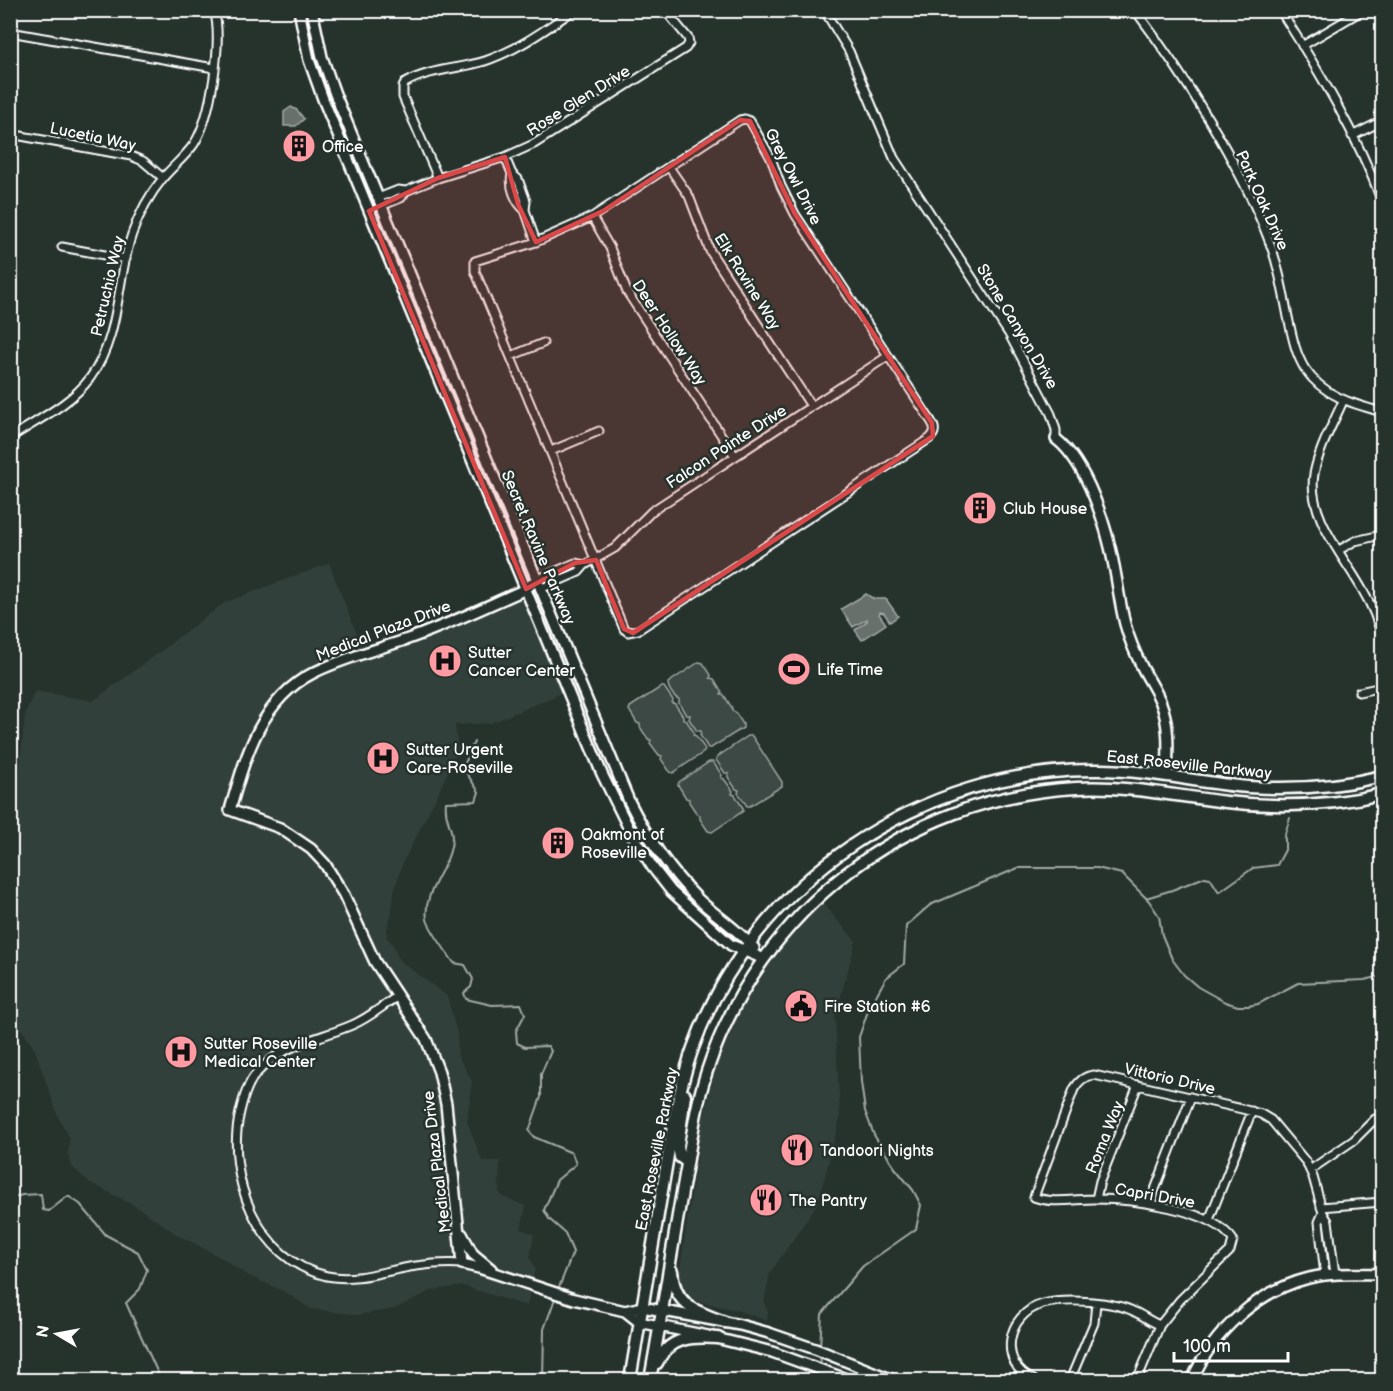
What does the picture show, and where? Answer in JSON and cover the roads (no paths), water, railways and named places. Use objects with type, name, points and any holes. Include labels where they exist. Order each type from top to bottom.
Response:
[{"type":"main road","name":"Secret Ravine Parkway","points":[[299,10],[305,45],[315,80],[611,794],[639,847],[657,874],[681,900],[731,945],[748,947]]},
{"type":"main road","name":"Secret Ravine Parkway","points":[[312,10],[317,40],[327,75],[621,785],[643,827],[681,882],[699,900],[739,932],[748,947],[764,959]]},
{"type":"main road","points":[[368,207],[380,202]]},
{"type":"main road","name":"Stone Canyon Drive","points":[[1056,439],[1069,450],[1080,467],[1107,536],[1128,635],[1162,704],[1166,718],[1167,775]]},
{"type":"main road","points":[[526,588],[538,584]]},
{"type":"main road","name":"Medical Plaza Drive","points":[[462,1264],[448,1118],[439,1072],[422,1032],[375,962],[344,895],[325,864],[311,849],[280,828],[230,810],[249,747],[267,715],[303,679],[330,666],[417,636],[526,588]]},
{"type":"main road","name":"East Roseville Parkway","points":[[630,1380],[673,1126],[693,1047],[710,1009],[748,947],[788,897],[827,862],[878,828],[932,801],[984,784],[1052,772],[1119,770],[1248,787],[1299,788],[1337,785],[1383,776]]},
{"type":"main road","points":[[1132,789],[1159,782],[1167,775]]},
{"type":"main road","name":"East Roseville Parkway","points":[[650,1380],[687,1162],[702,1090],[713,1055],[736,1004],[764,959],[798,918],[838,879],[879,850],[927,824],[983,803],[1041,791],[1084,787],[1132,789],[1249,804],[1286,806],[1341,802],[1383,794]]},
{"type":"main road","points":[[687,1068],[686,1094],[678,1146],[680,1157],[687,1162]]},
{"type":"main road","points":[[459,1227],[473,1254],[497,1273]]},
{"type":"main road","points":[[672,1255],[674,1286],[681,1300],[695,1310],[725,1322]]},
{"type":"main road","points":[[462,1264],[497,1273],[574,1299],[625,1311],[639,1322],[718,1338],[792,1359],[849,1380]]},
{"type":"main road","points":[[1192,1380],[1217,1338],[1246,1309],[1280,1289],[1309,1278],[1330,1275],[1383,1274]]},
{"type":"main road","points":[[625,1311],[642,1307],[725,1322],[793,1341],[893,1380]]},
{"type":"main road","points":[[650,1380],[660,1356],[671,1344],[693,1337],[718,1338]]},
{"type":"street","name":"Petruchio Way","points":[[10,438],[71,398],[94,372],[111,336],[131,236],[139,217],[163,178],[187,152],[200,132],[206,117],[218,35],[214,10]]},
{"type":"street","points":[[438,178],[403,97],[402,87],[405,83],[440,71],[478,63],[508,52],[574,10]]},
{"type":"street","name":"Rose Glen Drive","points":[[380,202],[398,190],[406,191],[438,178],[505,157],[534,144],[565,127],[686,48],[689,43],[688,38],[665,10]]},
{"type":"street","name":"Stone Canyon Drive","points":[[824,10],[849,51],[894,158],[1012,339],[1051,414],[1056,439]]},
{"type":"street","name":"Park Oak Drive","points":[[1135,10],[1174,65],[1222,143],[1245,188],[1274,253],[1294,341],[1302,363],[1313,379],[1343,400],[1383,412]]},
{"type":"street","points":[[1280,10],[1352,136],[1383,202]]},
{"type":"street","points":[[1302,46],[1363,10]]},
{"type":"street","points":[[10,32],[214,68]]},
{"type":"street","name":"Grey Owl Drive","points":[[740,120],[750,121],[771,158],[781,186],[795,214],[935,428],[933,436],[929,439],[633,633],[624,629],[474,266],[479,259],[536,242],[592,217],[669,167],[740,120]]},
{"type":"street","points":[[1352,136],[1383,121]]},
{"type":"street","name":"Lucetia Way","points":[[10,134],[131,156],[143,160],[163,178]]},
{"type":"street","points":[[505,157],[512,174],[518,179],[536,242]]},
{"type":"street","name":"Elk Ravine Way","points":[[669,167],[689,196],[710,251],[812,406]]},
{"type":"street","points":[[512,174],[510,182],[513,192],[518,204],[525,210]]},
{"type":"street","points":[[513,192],[521,189]]},
{"type":"street","name":"Deer Hollow Way","points":[[592,217],[610,248],[627,292],[735,456]]},
{"type":"street","points":[[62,247],[126,259]]},
{"type":"street","points":[[511,356],[543,343]]},
{"type":"street","name":"Falcon Pointe Drive","points":[[538,584],[562,579],[579,572],[585,565],[623,542],[639,522],[652,511],[888,356]]},
{"type":"street","points":[[1343,400],[1317,462],[1313,488],[1322,521],[1370,602],[1383,638]]},
{"type":"street","points":[[551,451],[599,430]]},
{"type":"street","points":[[1339,550],[1356,541],[1381,534]]},
{"type":"street","name":"Falcon Pointe Drive","points":[[538,584],[558,570],[575,563],[585,565]]},
{"type":"street","points":[[558,570],[562,579]]},
{"type":"street","points":[[1359,692],[1383,687]]},
{"type":"street","points":[[398,996],[352,1025],[305,1040],[294,1046],[273,1059],[256,1074],[245,1093],[237,1123],[235,1150],[240,1181],[249,1206],[267,1236],[291,1260],[313,1272],[336,1277],[359,1278],[416,1266],[462,1264]]},
{"type":"street","name":"Vittorio Drive","points":[[1034,1197],[1074,1089],[1087,1076],[1094,1075],[1252,1112],[1270,1120],[1301,1155],[1310,1170],[1322,1210],[1328,1221],[1330,1275]]},
{"type":"street","name":"Roma Way","points":[[1096,1199],[1100,1181],[1138,1085]]},
{"type":"street","points":[[1151,1204],[1191,1097]]},
{"type":"street","points":[[1209,1220],[1252,1112]]},
{"type":"street","points":[[1310,1170],[1354,1140],[1375,1119],[1383,1118]]},
{"type":"street","name":"Capri Drive","points":[[1034,1197],[1043,1200],[1096,1199],[1178,1209],[1209,1220],[1230,1235],[1233,1244],[1230,1251],[1180,1300],[1160,1325],[1137,1380]]},
{"type":"street","points":[[1322,1210],[1383,1202]]},
{"type":"street","name":"Vittorio Drive","points":[[1322,1210],[1319,1222],[1330,1275]]},
{"type":"street","points":[[1320,1230],[1329,1229]]},
{"type":"street","points":[[1034,1380],[1026,1377],[1017,1368],[1011,1354],[1011,1339],[1017,1321],[1029,1309],[1046,1303],[1096,1303],[1134,1311],[1160,1325]]},
{"type":"street","points":[[1070,1380],[1094,1323],[1096,1303]]},
{"type":"waterway","points":[[474,742],[463,768],[479,792],[476,801],[446,802],[446,813],[452,833],[451,848],[429,898],[427,919],[434,934],[454,963],[465,965],[473,979],[471,987],[464,993],[466,999],[492,1005],[521,1004],[525,1014],[516,1031],[517,1043],[525,1047],[548,1046],[551,1051],[541,1074],[541,1097],[529,1131],[534,1137],[572,1153],[576,1164],[557,1180],[544,1210],[549,1219],[565,1233],[573,1252],[558,1290]]},
{"type":"waterway","points":[[1146,898],[1205,877],[1210,878],[1219,892],[1253,868],[1277,865],[1285,850],[1284,837],[1290,818]]},
{"type":"waterway","points":[[820,1347],[822,1314],[863,1266],[916,1229],[921,1205],[874,1135],[865,1111],[859,1037],[869,1008],[886,978],[904,964],[906,926],[930,905],[1018,868],[1097,868],[1122,874],[1149,901],[1159,916],[1162,935],[1172,959],[1184,975],[1198,987],[1225,1002],[1248,1006],[1258,1004],[1298,983],[1364,980],[1382,976]]},
{"type":"waterway","points":[[10,1199],[22,1195],[41,1194],[43,1210],[49,1211],[68,1196],[80,1204],[106,1235],[138,1252],[147,1270],[140,1289],[126,1303],[161,1380]]},
{"type":"waterway","points":[[543,1380],[544,1329],[556,1296]]},
{"type":"waterway","points":[[820,1353],[821,1365]]},
{"type":"waterway","points":[[821,1374],[821,1380]]},
{"type":"place","name":"Office","points":[[299,146]]},
{"type":"place","name":"Club House","points":[[980,508]]},
{"type":"place","name":"Sutter Cancer Center","points":[[445,661]]},
{"type":"place","name":"Life Time","points":[[794,669]]},
{"type":"place","name":"Sutter Urgent Care-Roseville","points":[[383,758]]},
{"type":"place","name":"Oakmont of Roseville","points":[[558,843]]},
{"type":"place","name":"Fire Station #6","points":[[801,1006]]},
{"type":"place","name":"Sutter Roseville Medical Center","points":[[181,1052]]},
{"type":"place","name":"Tandoori Nights","points":[[797,1150]]},
{"type":"place","name":"The Pantry","points":[[766,1200]]}]
